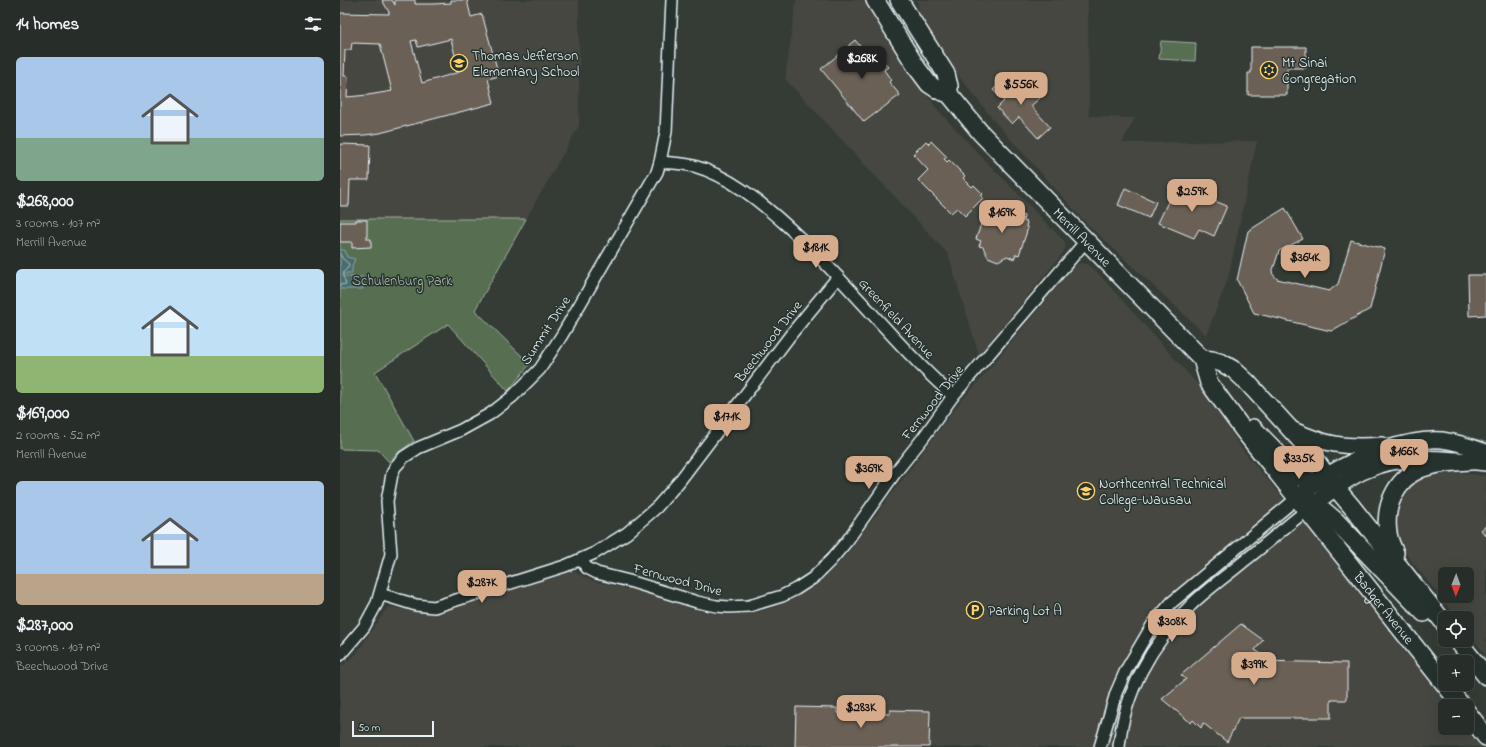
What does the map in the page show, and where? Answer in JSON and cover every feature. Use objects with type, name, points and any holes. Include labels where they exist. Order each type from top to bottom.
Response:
[{"type":"main road","name":"Merrill Avenue","points":[[875,0],[926,81],[934,88],[949,94],[993,146],[1202,359],[1206,376],[1212,388],[1306,504]]},
{"type":"main road","points":[[899,0],[946,74],[949,94]]},
{"type":"main road","points":[[914,0],[914,24]]},
{"type":"main road","points":[[1202,359],[1219,362],[1234,370],[1290,428],[1311,453],[1327,483],[1352,506],[1438,615]]},
{"type":"main road","points":[[1212,388],[1261,435],[1300,477],[1327,483],[1400,460],[1422,458],[1479,462]]},
{"type":"main road","points":[[1290,428],[1321,441],[1349,447],[1442,440],[1458,443],[1486,452]]},
{"type":"main road","points":[[1409,443],[1373,453],[1327,483],[1306,504],[1338,524],[1438,626]]},
{"type":"main road","points":[[1400,566],[1387,530],[1389,507],[1395,490],[1406,478],[1424,468],[1449,463],[1479,462]]},
{"type":"main road","name":"Badger Avenue","points":[[1306,504],[1457,699]]},
{"type":"main road","points":[[1463,647],[1486,676]]},
{"type":"main road","points":[[1474,721],[1486,737]]},
{"type":"street","name":"Summit Drive","points":[[340,655],[373,614],[380,594],[390,554],[387,501],[390,481],[395,467],[410,453],[418,448],[461,430],[490,414],[512,397],[540,369],[562,335],[616,243],[638,202],[657,172],[666,132],[672,0]]},
{"type":"street","name":"Greenfield Avenue","points":[[660,162],[693,166],[717,175],[738,186],[769,209],[820,256],[916,362],[953,396]]},
{"type":"street","name":"Fernwood Drive","points":[[581,560],[587,568],[597,573],[629,581],[696,602],[716,606],[749,606],[782,596],[796,589],[813,578],[847,541],[895,473],[923,438],[953,396],[1086,241]]},
{"type":"street","name":"Beechwood Drive","points":[[380,594],[416,605],[434,607],[581,560],[595,553],[626,533],[657,507],[678,483],[792,333],[838,277]]},
{"type":"street","points":[[1100,747],[1116,693],[1126,670],[1153,624],[1171,603],[1306,504]]},
{"type":"street","points":[[1119,747],[1124,718],[1135,684],[1144,666],[1162,638],[1191,605],[1306,504]]},
{"type":"shaded area","name":"Thomas Jefferson Elementary School","points":[[340,0],[579,0],[579,126],[526,219],[340,219]]},
{"type":"shaded area","points":[[796,0],[865,0],[897,54],[938,110],[1065,242],[1066,246],[1063,253],[979,355],[948,254],[785,79]]},
{"type":"shaded area","points":[[918,0],[1088,0],[1089,116],[1135,118],[1122,143],[1257,141],[1228,279],[1206,335],[1087,224],[995,122],[955,71],[921,20]]},
{"type":"shaded area","name":"Northcentral Technical College-Wausau","points":[[1077,264],[1087,264],[1097,272],[1210,398],[1241,448],[1313,534],[1443,699],[1438,699],[1438,735],[1473,735],[1483,747],[340,747],[340,667],[355,655],[387,608],[392,607],[416,611],[428,610],[505,592],[573,571],[592,581],[643,592],[693,609],[715,614],[728,615],[745,614],[768,609],[787,602],[815,586],[849,551],[962,399],[975,386],[1071,269]]},
{"type":"shaded area","points":[[1448,471],[1486,476],[1486,656],[1474,640],[1474,611],[1451,611],[1445,603],[1474,603],[1474,567],[1438,567],[1438,594],[1397,542],[1394,534],[1399,496],[1424,474]]},
{"type":"green space","points":[[1161,41],[1196,43],[1195,61],[1159,59]]},
{"type":"green space","name":"Schulenburg Park","points":[[340,219],[526,219],[475,310],[530,364],[508,391],[448,324],[375,372],[414,441],[396,454],[389,462],[378,450],[340,449]]},
{"type":"water","points":[[340,250],[345,250],[347,257],[355,259],[352,266],[352,273],[346,273],[346,277],[363,277],[363,289],[340,289]]},
{"type":"building","points":[[382,0],[392,0],[395,5],[395,0],[415,0],[415,4],[434,4],[451,3],[451,0],[467,0],[471,17],[482,14],[499,76],[488,79],[494,103],[380,133],[340,136],[340,13],[389,14]],"holes":[[[451,39],[459,72],[422,83],[411,41],[416,40],[418,47]],[[352,43],[380,44],[392,91],[347,97],[348,76],[344,76],[345,50],[351,50]]]},
{"type":"building","points":[[855,40],[865,52],[871,47],[888,67],[884,70],[891,80],[889,82],[900,95],[864,122],[821,69]]},
{"type":"building","name":"Mt Sinai Congregation","points":[[1251,47],[1306,47],[1306,68],[1287,68],[1287,95],[1248,95],[1248,73],[1251,73]]},
{"type":"building","points":[[1006,78],[1017,90],[1026,83],[1029,86],[1032,83],[1043,95],[1031,106],[1050,127],[1038,138],[1019,117],[1012,124],[997,108],[1004,101],[993,90]]},
{"type":"building","points":[[926,141],[929,144],[931,141],[947,157],[944,159],[947,162],[949,160],[965,176],[963,178],[972,187],[974,185],[983,194],[981,196],[983,198],[965,216],[957,208],[951,213],[918,180],[928,170],[913,154]]},
{"type":"building","points":[[340,144],[370,145],[369,180],[350,180],[349,206],[340,206]]},
{"type":"building","points":[[1176,185],[1227,206],[1214,236],[1199,229],[1194,238],[1158,223]]},
{"type":"building","points":[[1125,188],[1156,202],[1149,218],[1118,205]]},
{"type":"building","points":[[998,207],[1024,216],[1023,221],[1027,222],[1026,227],[1028,228],[1019,255],[1016,254],[1014,259],[1007,256],[998,261],[988,257],[983,247],[979,246],[981,241],[976,239],[983,218],[988,219],[991,210],[996,212]]},
{"type":"building","points":[[1285,208],[1303,239],[1279,251],[1272,273],[1277,279],[1329,291],[1338,284],[1351,240],[1385,249],[1370,309],[1331,331],[1254,313],[1237,280],[1248,231]]},
{"type":"building","points":[[356,220],[367,220],[367,239],[371,239],[371,247],[352,248],[352,242],[340,242],[340,222],[356,222]]},
{"type":"building","points":[[1468,275],[1486,275],[1486,315],[1469,316]]},
{"type":"building","points":[[1486,526],[1486,536],[1481,530]]},
{"type":"building","points":[[1241,624],[1263,640],[1255,650],[1264,656],[1261,661],[1347,663],[1347,700],[1331,700],[1331,718],[1239,718],[1227,742],[1203,723],[1201,728],[1193,720],[1191,723],[1162,699],[1186,679],[1181,675]]},
{"type":"building","points":[[796,707],[837,708],[837,713],[890,714],[890,710],[930,711],[929,747],[795,747]]},
{"type":"place","name":"Thomas Jefferson Elementary School","points":[[459,63]]},
{"type":"place","name":"Mt Sinai Congregation","points":[[1269,70]]},
{"type":"place","name":"Northcentral Technical College-Wausau","points":[[1086,491]]},
{"type":"place","name":"Parking Lot A","points":[[975,610]]}]
